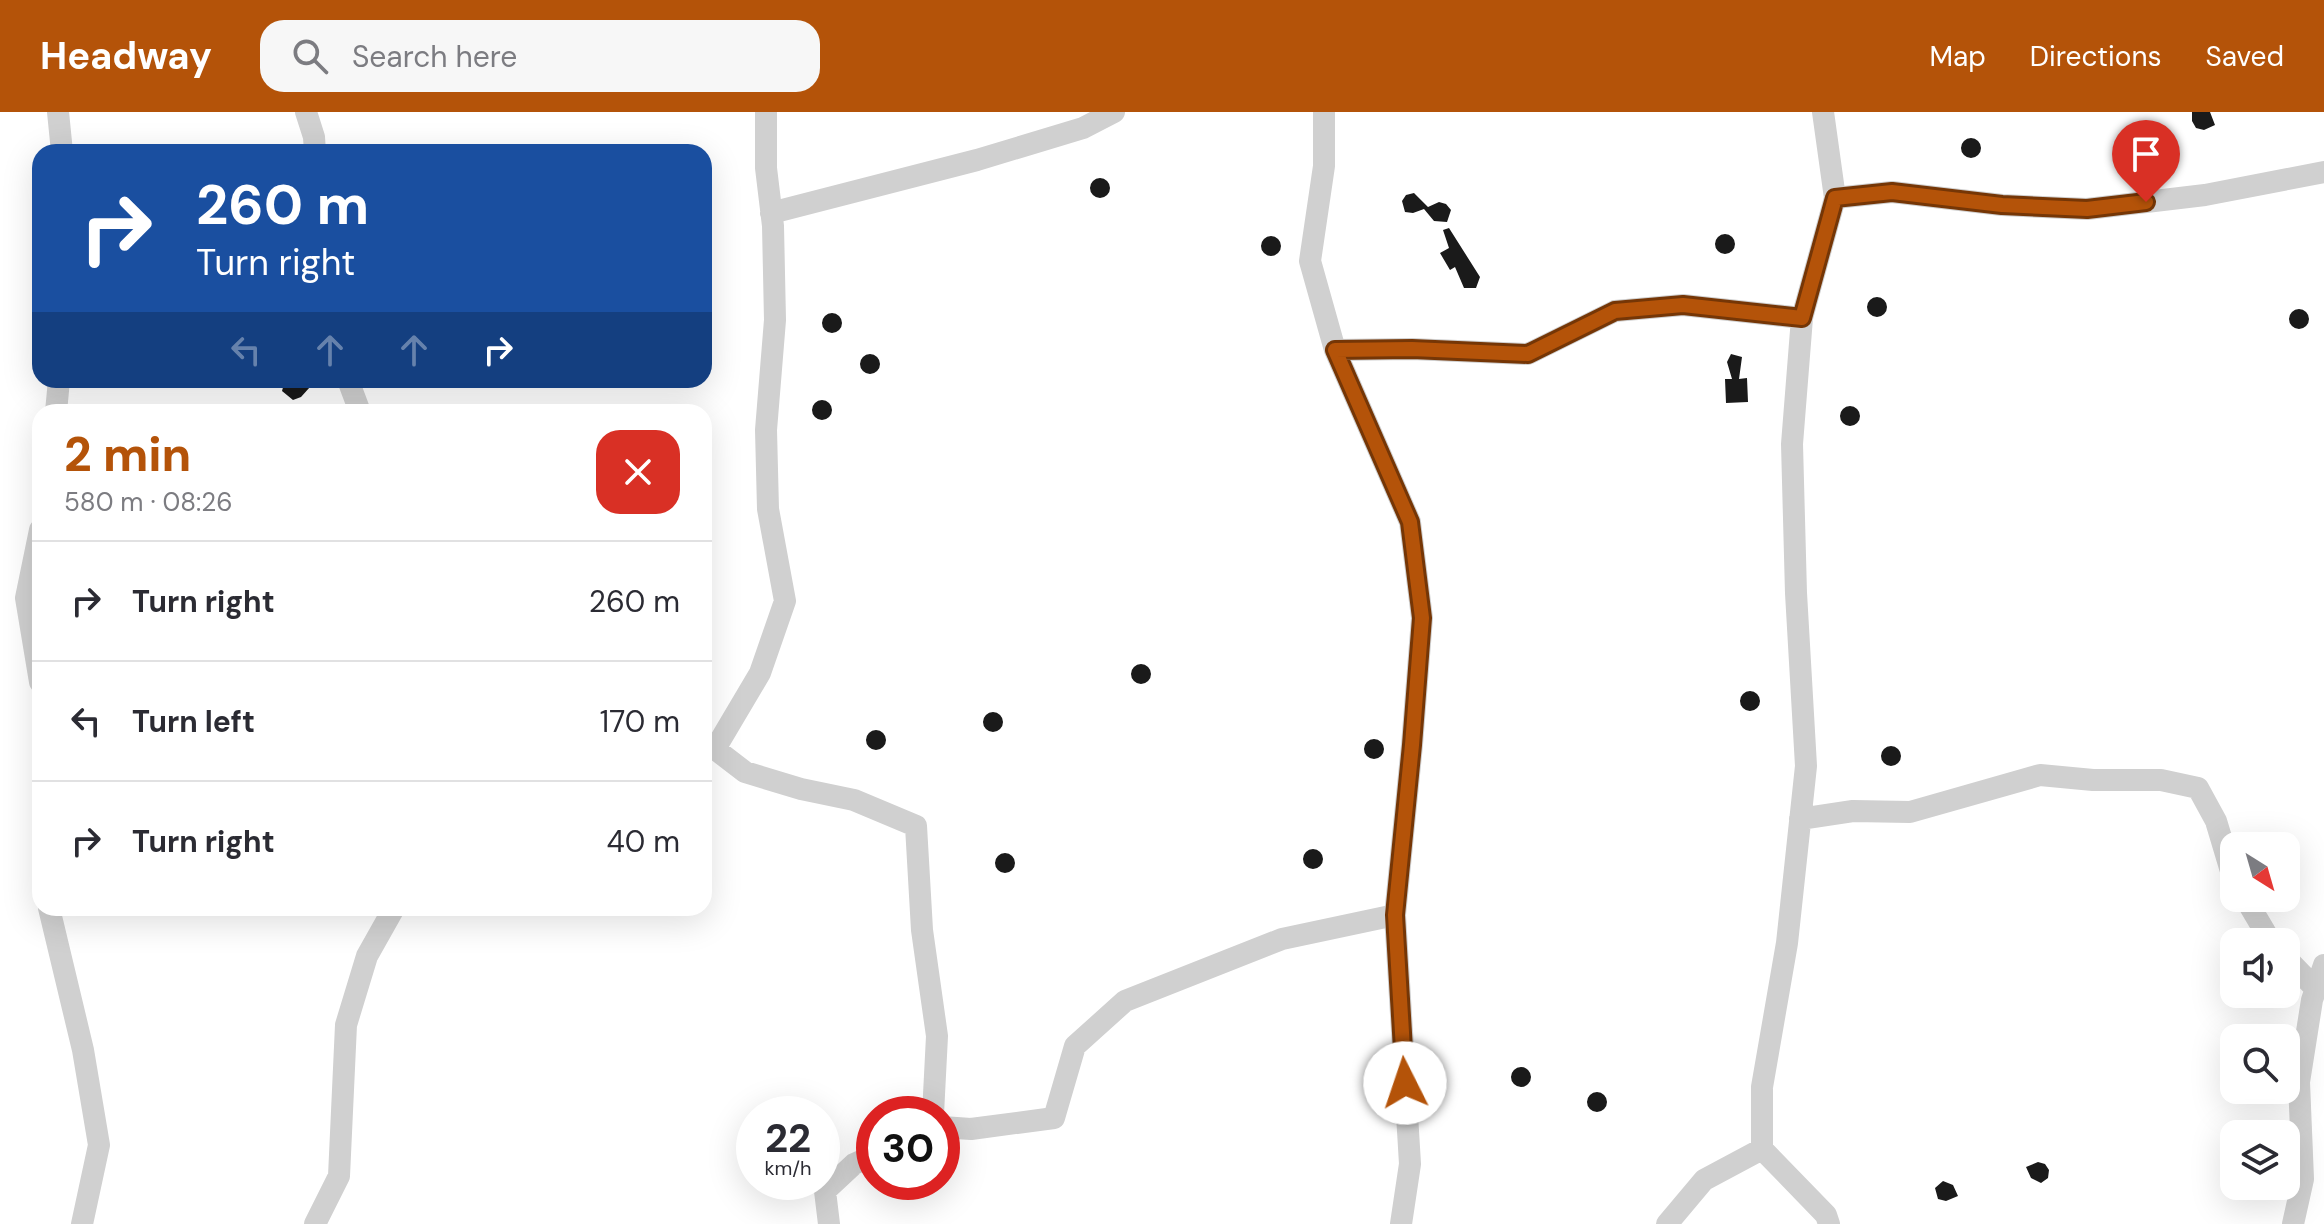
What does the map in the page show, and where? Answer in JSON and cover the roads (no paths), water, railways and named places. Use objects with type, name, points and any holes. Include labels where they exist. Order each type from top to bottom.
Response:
[{"type":"street","points":[[58,112],[61,144]]},
{"type":"street","points":[[306,112],[314,144]]},
{"type":"street","points":[[766,112],[766,168],[775,320],[766,430],[767,493],[785,601],[760,673],[715,749],[745,772],[801,789],[854,800],[916,826],[922,930],[937,1036],[934,1096]]},
{"type":"street","points":[[771,213],[977,160],[1083,128],[1114,112]]},
{"type":"street","points":[[1823,112],[1835,198],[1802,318],[1792,444],[1796,593],[1806,766],[1787,943],[1762,1087],[1762,1149],[1826,1215],[1829,1224]]},
{"type":"street","points":[[1321,114],[1324,166],[1310,261],[1335,350],[1410,522],[1422,618],[1395,915],[1410,1164],[1401,1224]]},
{"type":"street","points":[[1835,198],[1892,192],[2002,205],[2087,209],[2205,195],[2324,172]]},
{"type":"street","points":[[1335,350],[1412,349],[1528,354],[1615,311],[1683,305],[1802,318]]},
{"type":"street","points":[[32,569],[26,598],[32,634]]},
{"type":"street","points":[[1800,819],[1853,811],[1910,812],[2040,775],[2093,780],[2161,780],[2198,788],[2220,834]]},
{"type":"street","points":[[960,1128],[1054,1118],[1075,1046],[1125,1001],[1282,939],[1395,915]]},
{"type":"street","points":[[51,916],[83,1050],[99,1145],[82,1224]]},
{"type":"street","points":[[315,1224],[339,1176],[346,1025],[367,956],[390,916]]},
{"type":"street","points":[[2293,1224],[2303,1179],[2299,1082],[2312,1000],[2324,965]]},
{"type":"street","points":[[2300,972],[2316,989]]},
{"type":"street","points":[[1667,1224],[1704,1180],[1762,1149]]},
{"type":"street","points":[[829,1224],[825,1191],[856,1163]]}]
